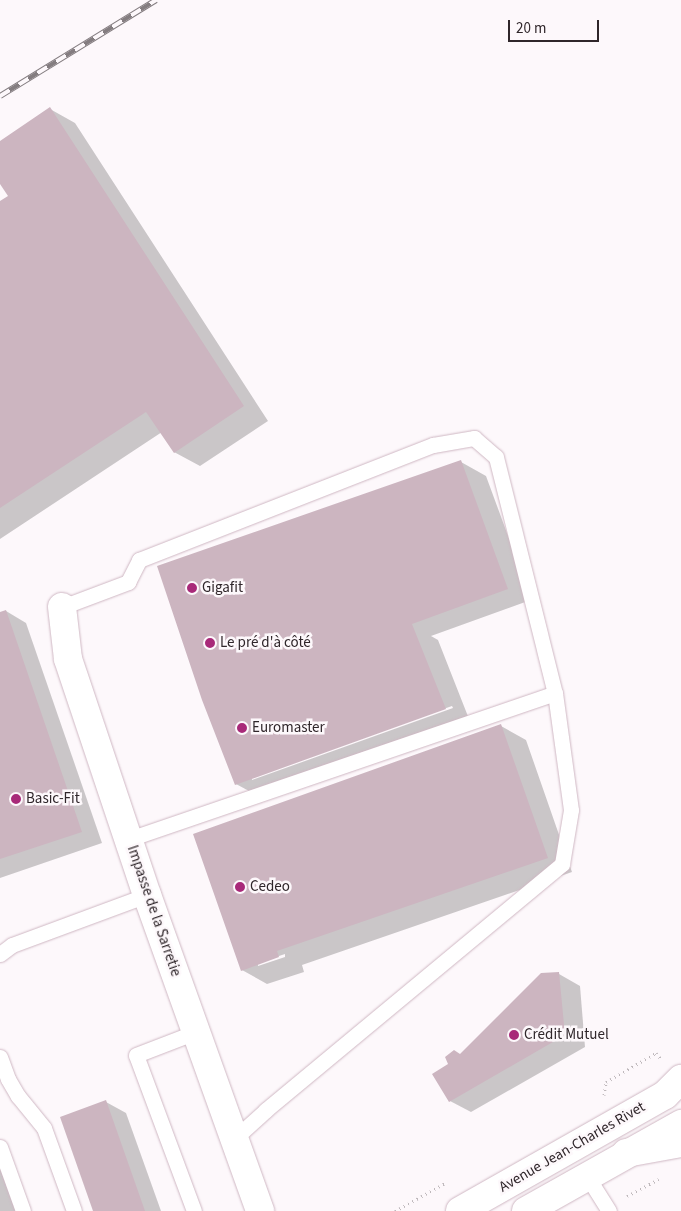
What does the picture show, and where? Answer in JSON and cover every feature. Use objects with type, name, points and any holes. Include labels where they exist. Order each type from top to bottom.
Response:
[{"type":"main road","name":"Impasse de la Sarretie","points":[[62,607],[68,659],[147,895],[260,1211]]},
{"type":"main road","name":"Avenue Jean-Charles Rivet","points":[[460,1211],[666,1095],[681,1079]]},
{"type":"main road","points":[[526,1211],[626,1153],[681,1124]]},
{"type":"main road","points":[[626,1153],[681,1143]]},
{"type":"lane","points":[[62,607],[128,582],[139,560],[433,445],[474,438],[496,457],[555,693],[571,810],[562,864],[266,1110],[234,1139]]},
{"type":"lane","points":[[129,839],[555,693]]},
{"type":"lane","points":[[0,954],[12,945],[147,895]]},
{"type":"lane","points":[[194,1211],[136,1055],[196,1032]]},
{"type":"lane","points":[[0,1057],[8,1079],[18,1096],[44,1128],[74,1211]]},
{"type":"lane","points":[[0,1147],[23,1211]]},
{"type":"lane","points":[[587,1176],[608,1209]]},
{"type":"path","points":[[604,1095],[606,1082],[656,1053],[662,1060]]},
{"type":"path","points":[[608,1209],[664,1176]]},
{"type":"building","points":[[50,107],[244,406],[174,453],[146,412],[0,508],[0,201],[8,196],[0,184],[0,141]]},
{"type":"building","points":[[461,460],[508,589],[412,624],[446,709],[235,785],[202,700],[157,566]]},
{"type":"building","points":[[6,610],[82,832],[0,859],[0,612]]},
{"type":"building","points":[[501,724],[548,858],[277,951],[279,957],[241,971],[193,834]]},
{"type":"building","points":[[559,972],[565,1035],[449,1102],[432,1074],[448,1064],[445,1057],[454,1050],[460,1054],[541,973]]},
{"type":"building","points":[[106,1100],[145,1211],[93,1211],[60,1117]]},
{"type":"railway","points":[[0,96],[156,0]]},
{"type":"place","name":"Gigafit","points":[[192,588]]},
{"type":"place","name":"Le pré d'à côté","points":[[210,643]]},
{"type":"place","name":"Euromaster","points":[[242,728]]},
{"type":"place","name":"Basic-Fit","points":[[16,799]]},
{"type":"place","name":"Cedeo","points":[[240,887]]},
{"type":"place","name":"Crédit Mutuel","points":[[514,1035]]}]
